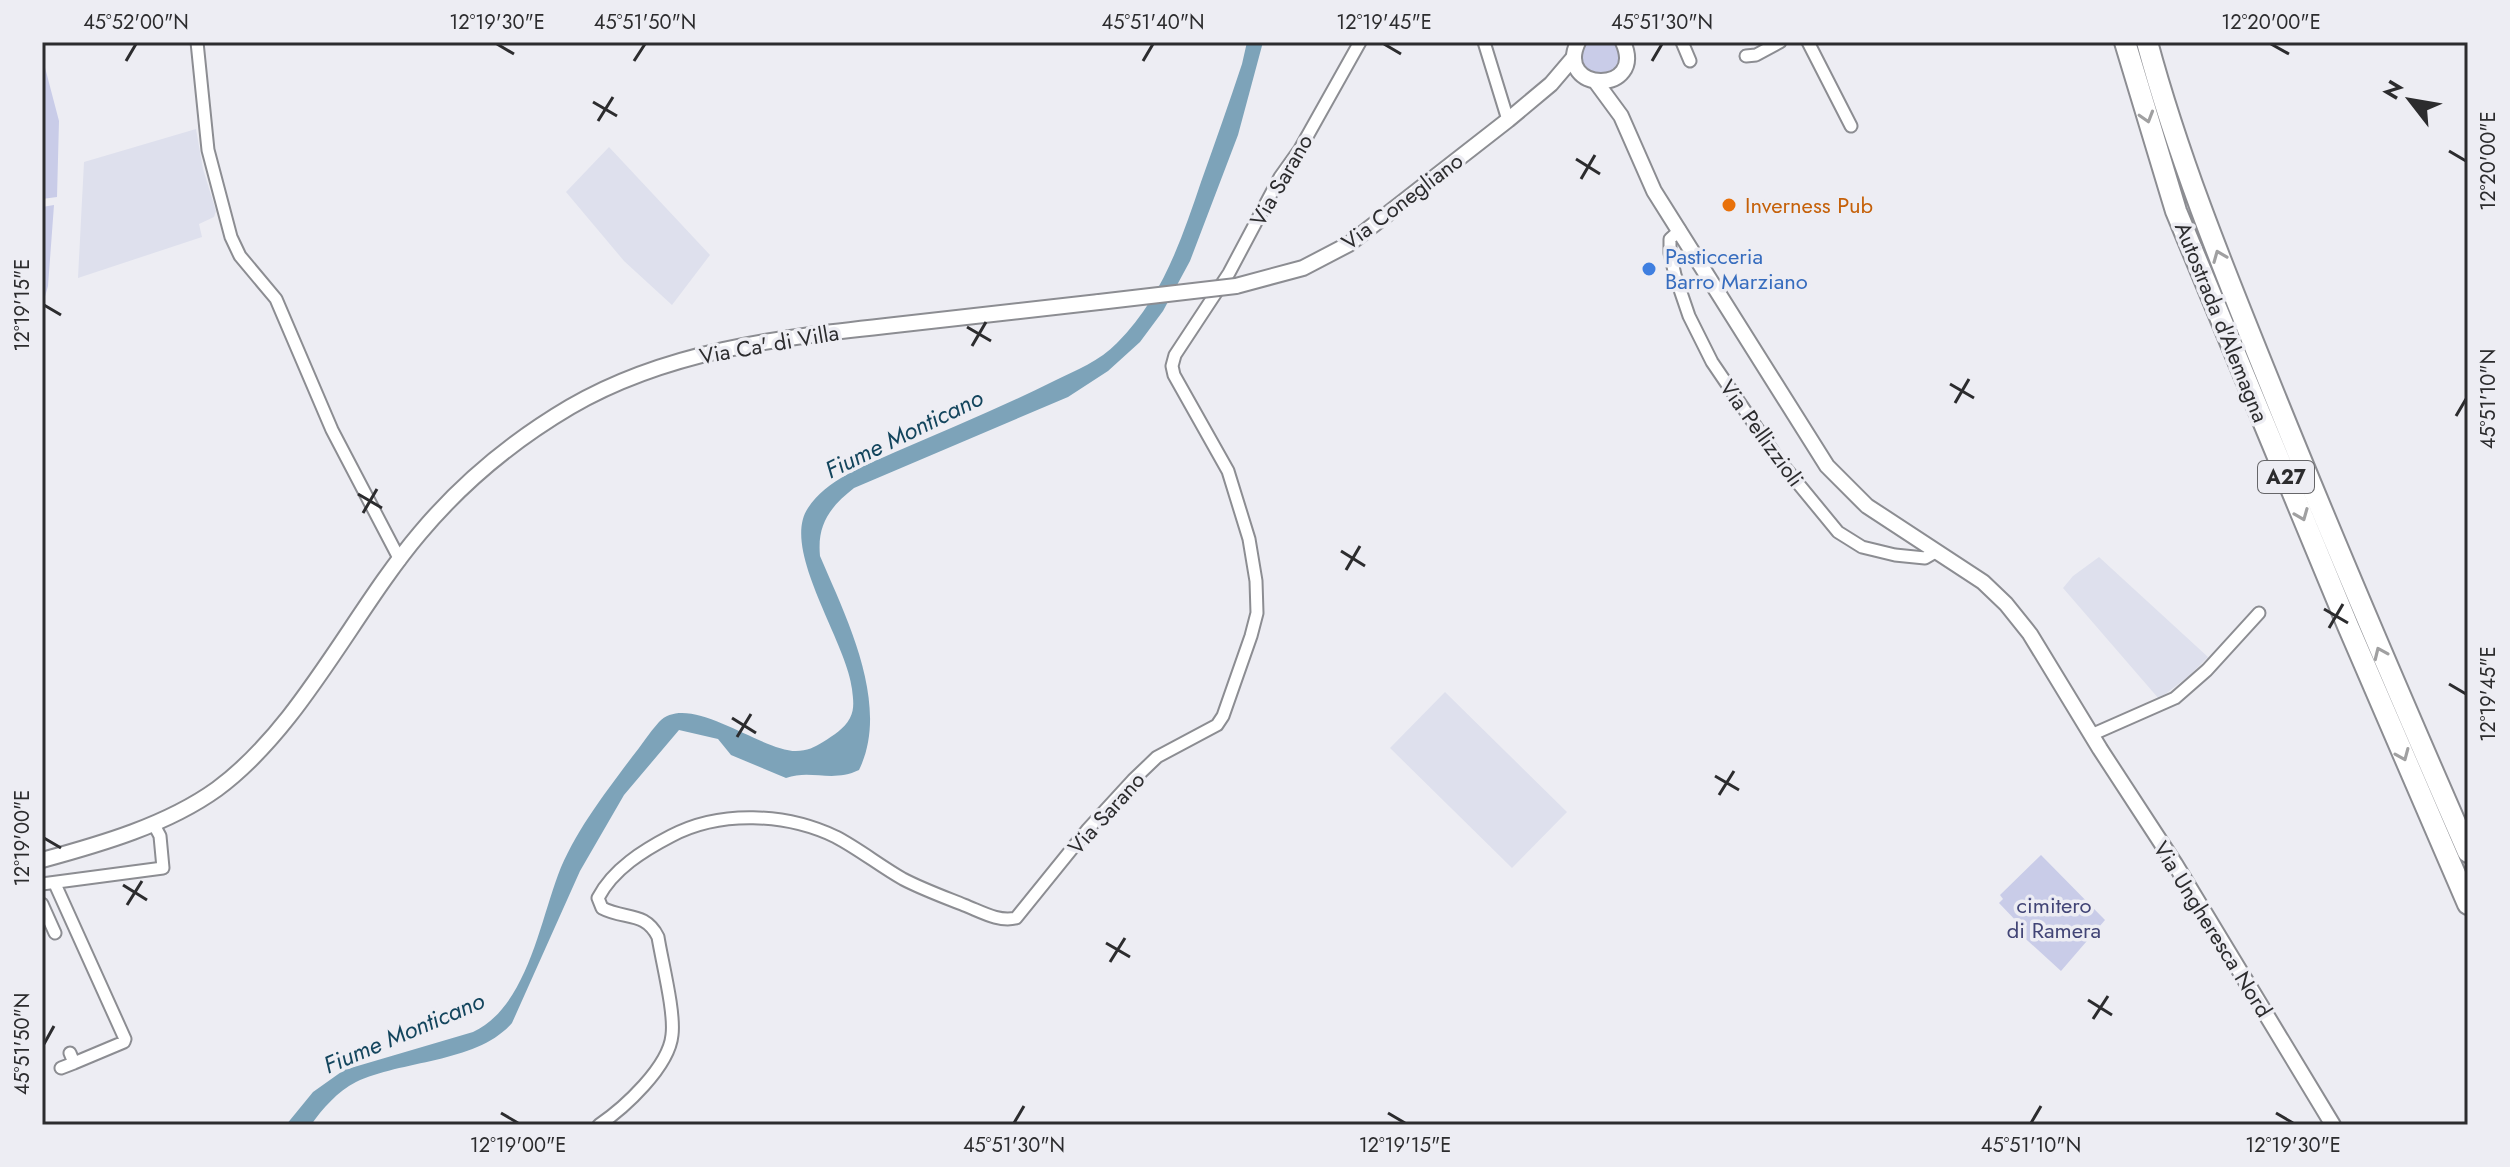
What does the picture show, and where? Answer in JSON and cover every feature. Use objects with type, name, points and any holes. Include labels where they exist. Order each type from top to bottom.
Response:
[{"type":"highway","name":"Autostrada d'Alemagna","points":[[2125,42],[2176,211],[2348,626],[2468,904]]},
{"type":"highway","name":"Autostrada d'Alemagna","points":[[2147,42],[2203,218],[2364,615],[2468,852]]},
{"type":"street","points":[[197,42],[208,150],[231,237],[240,256],[276,299],[332,430],[400,560]]},
{"type":"street","name":"Via Sarano","points":[[599,1125],[614,1115],[644,1085],[662,1062],[672,1037],[658,937],[652,925],[640,918],[602,908],[598,898],[605,884],[623,867],[658,843],[690,826],[731,818],[759,818],[796,824],[832,835],[904,879],[1004,921],[1016,918],[1088,829],[1157,757],[1209,729],[1223,716],[1257,613],[1256,581],[1249,539],[1228,471],[1174,375],[1172,366],[1175,355],[1229,273],[1280,177],[1300,149],[1360,42]]},
{"type":"street","points":[[1484,42],[1508,120]]},
{"type":"street","points":[[1682,42],[1690,61]]},
{"type":"street","points":[[1746,56],[1756,55],[1780,42]]},
{"type":"street","points":[[1808,42],[1851,126]]},
{"type":"street","points":[[1619,76],[1627,61],[1624,43]]},
{"type":"street","name":"Via Conegliano","points":[[1236,286],[1303,268],[1349,244],[1551,84],[1577,46]]},
{"type":"street","name":"Via Conegliano","points":[[1577,46],[1579,71],[1590,80]]},
{"type":"street","name":"Via Conegliano","points":[[1551,84],[1612,80],[1619,76]]},
{"type":"street","name":"Via Ungheresca Nord","points":[[1619,76],[1621,116]]},
{"type":"street","name":"Via Ungheresca Nord","points":[[1590,80],[1621,116],[1649,182],[1827,466],[1867,506],[1983,582],[2019,619],[2175,864],[2333,1125]]},
{"type":"street","name":"Via Pellizzioli","points":[[1680,230],[1670,239],[1670,253],[1689,316],[1723,381],[1806,494],[1838,532],[1854,544],[1911,557],[1925,558],[1937,551]]},
{"type":"street","name":"Via Ca' di Villa","points":[[42,860],[153,823],[198,802],[259,753],[420,533],[473,478],[571,407],[637,376],[707,353],[764,341],[1236,286]]},
{"type":"street","points":[[2091,735],[2175,698],[2207,670],[2259,613]]},
{"type":"street","points":[[42,884],[163,868],[160,836],[153,823]]},
{"type":"street","points":[[55,884],[125,1039],[124,1042],[72,1058],[61,1068]]},
{"type":"street","points":[[42,904],[55,933]]},
{"type":"shaded area","points":[[1247,42],[1263,42],[1238,135],[1190,261],[1163,311],[1140,342],[1108,371],[1068,397],[854,488],[827,517],[821,535],[820,556],[852,633],[868,690],[868,745],[859,770],[840,775],[786,778],[731,755],[718,739],[679,730],[624,795],[580,871],[512,1023],[479,1046],[356,1082],[331,1101],[311,1125],[286,1125],[313,1092],[344,1070],[473,1032],[491,1020],[506,1004],[528,963],[558,875],[581,829],[659,722],[672,714],[688,713],[796,751],[817,746],[845,725],[853,711],[852,689],[848,669],[808,571],[802,547],[802,526],[808,508],[825,489],[846,475],[1079,369],[1117,343],[1146,307],[1168,268],[1237,79]]},
{"type":"shaded area","points":[[196,129],[203,169],[216,211],[214,217],[199,224],[202,237],[78,278],[84,162]]},
{"type":"shaded area","points":[[609,147],[710,255],[672,305],[624,261],[566,192]]},
{"type":"shaded area","points":[[2099,557],[2208,657],[2159,699],[2063,588],[2073,576]]},
{"type":"shaded area","points":[[1445,692],[1567,812],[1512,868],[1390,748]]},
{"type":"green space","points":[[1585,42],[1613,42],[1620,54],[1618,64],[1601,74],[1583,68],[1580,58]]},
{"type":"green space","points":[[42,56],[59,121],[57,197],[42,199]]},
{"type":"green space","points":[[54,205],[48,286],[42,307],[42,207]]},
{"type":"green space","name":"cimitero di Ramera","points":[[2041,855],[2105,920],[2061,971],[2016,930],[2020,925],[1999,903],[2003,899],[2000,895]]},
{"type":"place","name":"Inverness Pub","points":[[1729,205]]},
{"type":"place","name":"Pasticceria Barro Marziano","points":[[1649,269]]},
{"type":"water label","name":"Fiume Monticano","points":[[904,434]]},
{"type":"water label","name":"Fiume Monticano","points":[[404,1033]]}]
